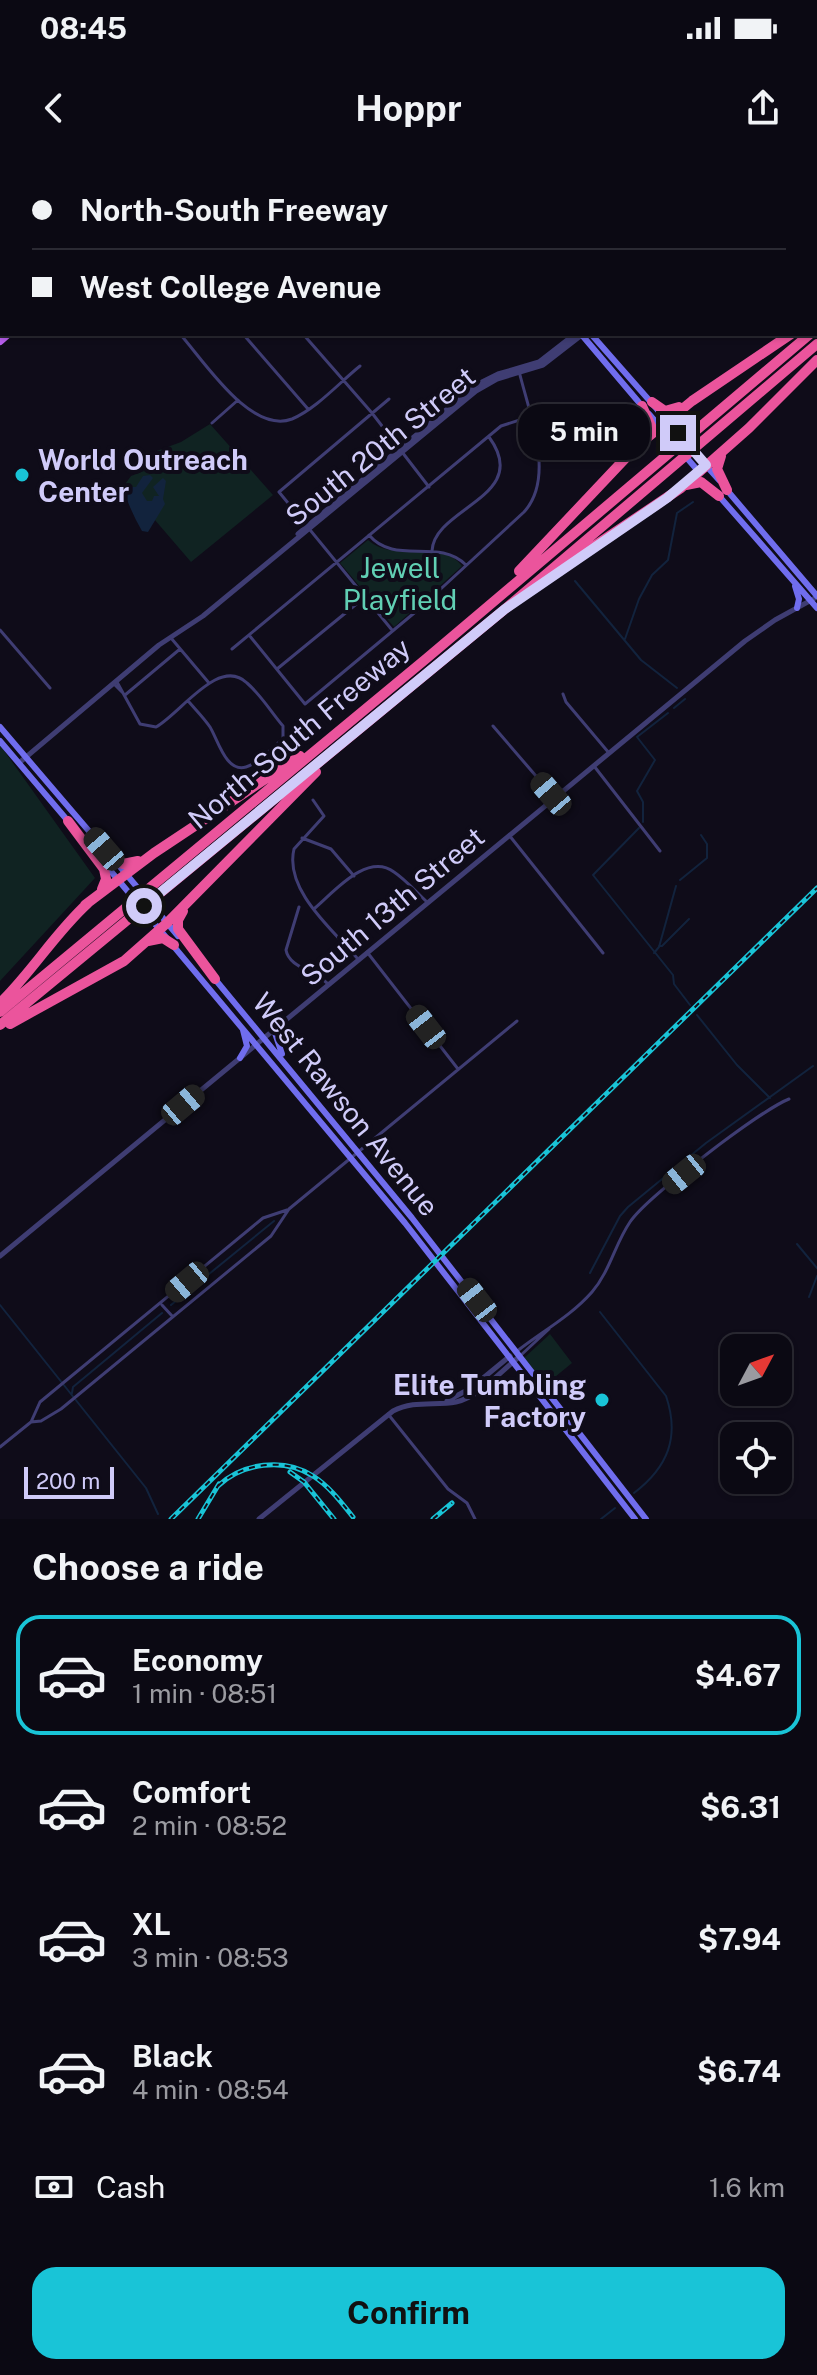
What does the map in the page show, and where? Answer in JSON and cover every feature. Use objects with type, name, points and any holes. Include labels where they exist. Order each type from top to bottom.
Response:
[{"type":"highway","points":[[475,615],[607,474],[640,444],[692,401],[788,336]]},
{"type":"highway","points":[[700,426],[797,336]]},
{"type":"highway","name":"North-South Freeway","points":[[0,1012],[808,336]]},
{"type":"highway","name":"North-South Freeway","points":[[0,1025],[817,347]]},
{"type":"highway","points":[[505,609],[681,488],[701,465],[730,445],[817,360]]},
{"type":"highway","points":[[640,444],[651,427],[647,404],[668,411],[692,401]]},
{"type":"highway","points":[[723,493],[716,466],[730,445]]},
{"type":"highway","points":[[681,488],[701,482],[723,493]]},
{"type":"highway","points":[[0,1031],[39,1006],[108,972],[143,944],[385,708]]},
{"type":"highway","points":[[85,905],[154,853],[352,720]]},
{"type":"highway","points":[[0,1003],[23,979],[64,924],[103,887],[106,874],[68,821]]},
{"type":"highway","points":[[104,849],[126,865],[154,853]]},
{"type":"highway","points":[[203,886],[180,914],[178,926],[207,979]]},
{"type":"highway","points":[[143,944],[160,937],[174,945]]},
{"type":"main road","points":[[584,336],[647,404]]},
{"type":"main road","points":[[593,336],[664,424],[671,439],[691,463],[701,465]]},
{"type":"main road","points":[[664,424],[678,433],[792,579],[815,598]]},
{"type":"main road","points":[[723,493],[815,598],[817,608]]},
{"type":"main road","points":[[792,579],[799,599],[797,608]]},
{"type":"main road","name":"West Rawson Avenue","points":[[0,727],[104,849],[129,892],[146,913],[163,926],[261,1041],[286,1064],[646,1519]]},
{"type":"main road","name":"West Rawson Avenue","points":[[0,741],[68,821],[154,907],[174,945],[261,1041],[289,1083],[434,1258],[635,1519]]},
{"type":"main road","points":[[207,979],[244,1032],[247,1046],[240,1058]]},
{"type":"main road","points":[[274,1030],[279,1050],[295,1076],[289,1083]]},
{"type":"main road","points":[[309,1108],[316,1103]]},
{"type":"main road","points":[[590,1463],[597,1458]]},
{"type":"street","points":[[182,336],[238,400],[255,416],[272,421],[290,420],[308,409],[360,366]]},
{"type":"street","points":[[245,336],[308,409]]},
{"type":"street","points":[[305,336],[372,413],[429,487]]},
{"type":"street","name":"South 20th Street","points":[[19,763],[114,682],[203,616],[399,451],[482,386],[546,358],[573,336]]},
{"type":"street","name":"South 20th Street","points":[[519,371],[549,362],[580,336]]},
{"type":"street","points":[[249,635],[305,704],[393,631],[524,512],[536,496],[541,472],[519,371]]},
{"type":"street","points":[[389,399],[279,492],[393,631]]},
{"type":"street","points":[[212,423],[238,400]]},
{"type":"street","points":[[232,649],[489,437],[508,423],[529,417]]},
{"type":"street","points":[[432,551],[436,534],[488,491],[496,480],[498,461],[489,437]]},
{"type":"street","points":[[369,535],[377,545],[392,550],[452,554],[466,565]]},
{"type":"street","points":[[277,669],[365,597]]},
{"type":"street","name":"South 13th Street","points":[[0,1256],[754,634],[815,598]]},
{"type":"street","points":[[0,630],[50,688]]},
{"type":"street","points":[[171,638],[209,683]]},
{"type":"street","points":[[124,694],[180,649]]},
{"type":"street","points":[[114,682],[124,694],[134,716],[148,727],[156,727],[166,722],[209,683],[230,674],[247,682],[283,726],[283,739],[250,766],[242,768],[233,765],[189,702]]},
{"type":"street","points":[[563,694],[566,702],[609,753]]},
{"type":"street","points":[[493,726],[554,797]]},
{"type":"street","points":[[593,766],[660,851]]},
{"type":"street","points":[[313,800],[324,817],[302,838],[292,856],[296,877],[300,890],[358,959]]},
{"type":"street","points":[[509,835],[603,953]]},
{"type":"street","points":[[302,838],[331,849],[354,876]]},
{"type":"street","points":[[315,908],[370,867],[385,867],[399,875],[427,902]]},
{"type":"street","points":[[299,907],[286,950],[287,957],[292,963],[320,975],[329,985]]},
{"type":"street","points":[[367,952],[458,1069]]},
{"type":"street","points":[[0,1447],[31,1422],[51,1416],[173,1317],[271,1236],[289,1209],[517,1021]]},
{"type":"street","points":[[259,1519],[388,1414],[407,1405],[446,1401],[471,1388],[510,1360],[597,1285],[625,1230],[643,1207],[705,1156],[789,1099]]},
{"type":"street","points":[[31,1422],[40,1402],[263,1218],[289,1209]]},
{"type":"street","points":[[161,1304],[173,1317]]},
{"type":"street","points":[[388,1414],[448,1489],[467,1503],[475,1519]]},
{"type":"green space","points":[[210,424],[273,495],[191,562],[130,491],[129,485],[123,487],[131,476],[144,471],[135,459],[181,442]]},
{"type":"green space","name":"Jewell Playfield","points":[[368,540],[391,550],[442,554],[462,566],[394,627],[340,563]]},
{"type":"green space","points":[[0,745],[95,878],[0,981]]},
{"type":"green space","points":[[550,1334],[572,1363],[544,1386],[524,1358]]},
{"type":"water","points":[[143,476],[153,478],[142,493],[147,501],[159,496],[153,487],[163,478],[166,481],[165,504],[148,532],[142,531],[139,526],[123,487],[136,487]]},
{"type":"waterway","points":[[625,639],[639,599],[652,575],[668,560],[677,513],[693,502]]},
{"type":"waterway","points":[[575,581],[641,660],[677,688]]},
{"type":"waterway","points":[[674,708],[685,699]]},
{"type":"waterway","points":[[643,822],[643,802],[637,791],[655,760],[637,737],[668,713]]},
{"type":"waterway","points":[[639,828],[593,875],[673,975],[674,984],[690,1005]]},
{"type":"waterway","points":[[680,880],[707,858],[707,844],[701,835]]},
{"type":"waterway","points":[[654,953],[659,947],[676,886]]},
{"type":"waterway","points":[[659,946],[689,919]]},
{"type":"waterway","points":[[697,1015],[737,1065],[770,1098]]},
{"type":"waterway","points":[[590,1273],[620,1216],[628,1207],[706,1143],[813,1066]]},
{"type":"waterway","points":[[171,1305],[274,1221]]},
{"type":"waterway","points":[[797,1244],[817,1268]]},
{"type":"waterway","points":[[809,1297],[817,1276]]},
{"type":"waterway","points":[[0,1305],[146,1488],[158,1514]]},
{"type":"waterway","points":[[600,1312],[666,1396],[670,1411],[671,1438],[663,1462],[634,1493]]},
{"type":"waterway","points":[[72,1393],[73,1387],[162,1313]]},
{"type":"waterway","points":[[601,1519],[615,1508]]},
{"type":"railway","points":[[171,1519],[817,888]]},
{"type":"railway","points":[[218,1486],[251,1468],[289,1466],[319,1480],[353,1517]]},
{"type":"railway","points":[[290,1472],[304,1482],[334,1519]]},
{"type":"railway","points":[[198,1519],[219,1484]]},
{"type":"railway","points":[[433,1519],[452,1503]]},
{"type":"place","name":"World Outreach Center","points":[[22,475]]},
{"type":"place","name":"Elite Tumbling Factory","points":[[602,1400]]},
{"type":"route","points":[[144,906],[505,609],[570,561],[681,488],[706,465],[678,433]]}]
